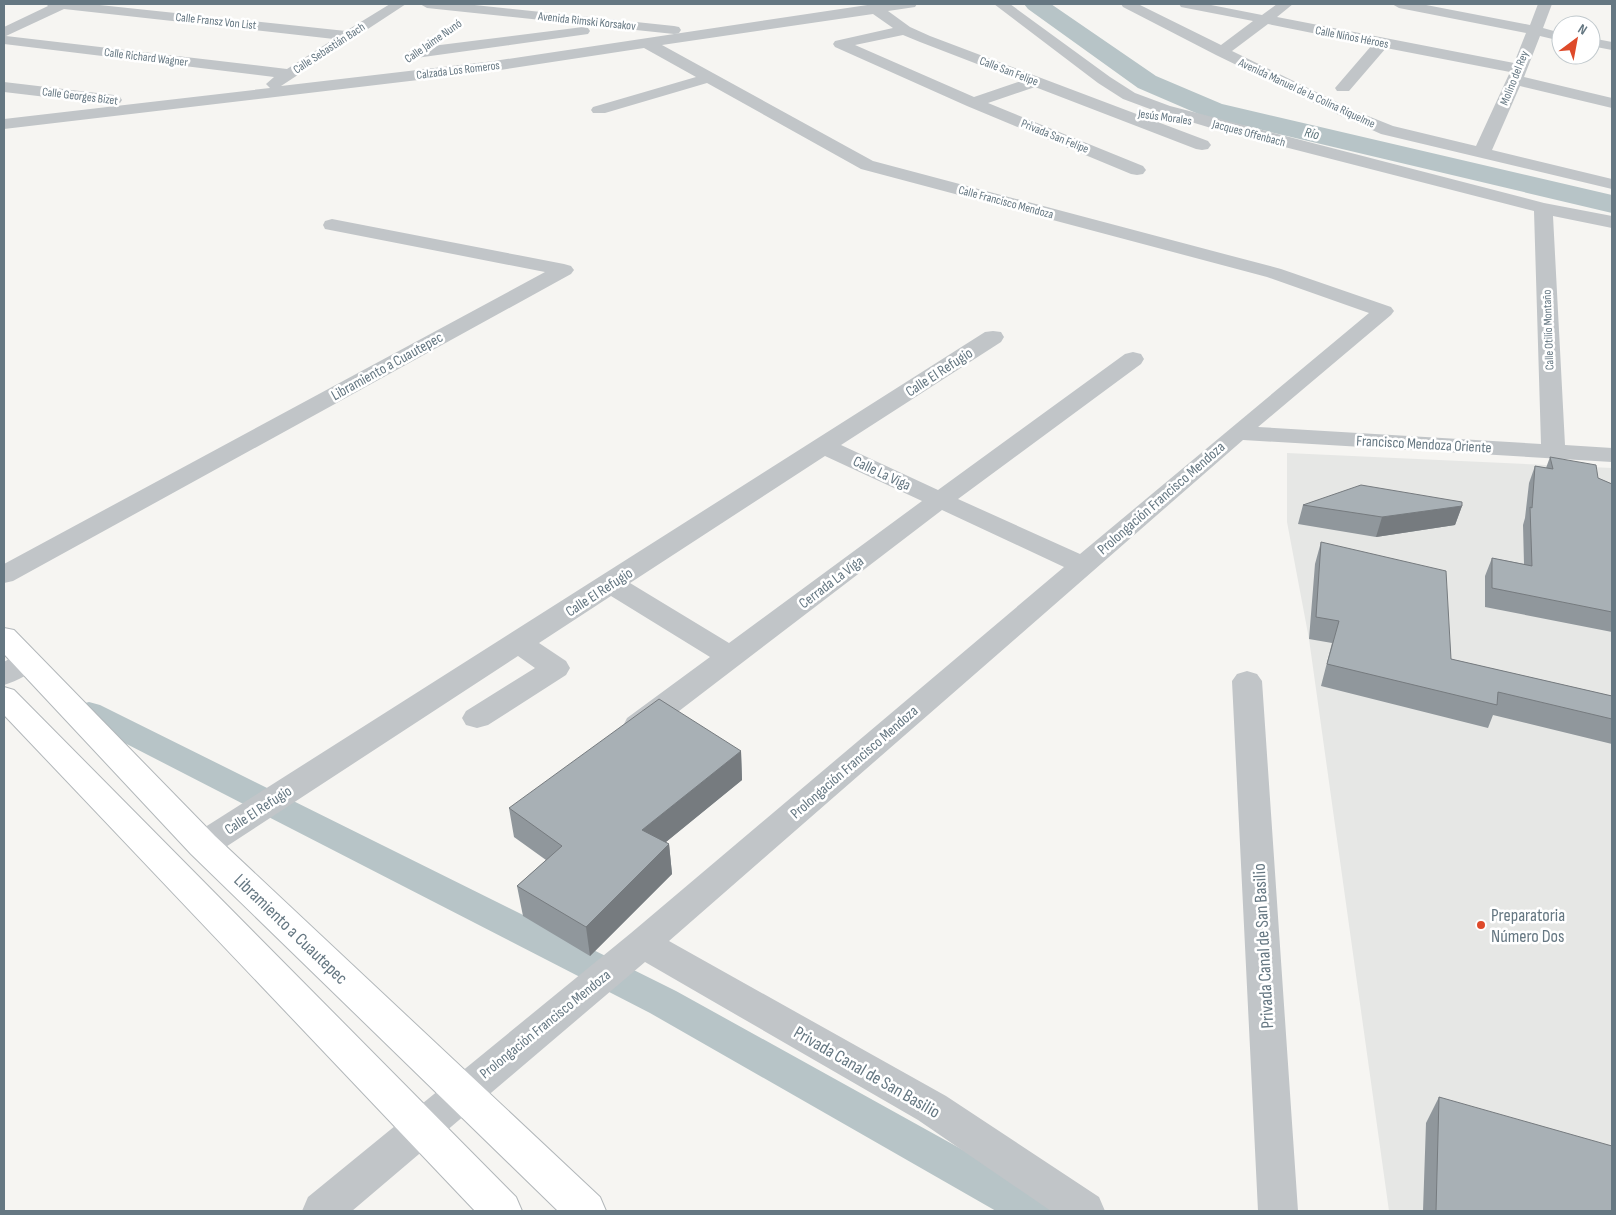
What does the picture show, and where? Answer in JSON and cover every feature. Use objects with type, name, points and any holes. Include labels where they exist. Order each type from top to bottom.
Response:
[{"type":"main road","name":"Libramiento a Cuautepec","points":[[4,637],[15,668],[586,1211]]},
{"type":"main road","points":[[4,697],[502,1211]]},
{"type":"street","points":[[4,24],[47,4]]},
{"type":"street","points":[[4,32],[60,4]]},
{"type":"street","name":"Calle Fransz Von List","points":[[60,4],[349,36]]},
{"type":"street","name":"Calle Sebastián Bach","points":[[260,93],[399,4]]},
{"type":"street","name":"Avenida Rimski Korsakov","points":[[427,4],[688,32]]},
{"type":"street","name":"Calzada Los Romeros","points":[[4,124],[494,66],[910,4]]},
{"type":"street","name":"Jacques Offenbach","points":[[1001,4],[1104,80],[1129,96],[1164,109],[1543,208],[1612,222]]},
{"type":"street","name":"Avenida Manuel de la Colina Riquelme","points":[[1128,4],[1221,52],[1387,130],[1612,184]]},
{"type":"street","name":"Calle Niños Héroes","points":[[1186,4],[1383,42],[1517,74],[1612,103]]},
{"type":"street","points":[[1221,52],[1286,4]]},
{"type":"street","points":[[1399,4],[1551,34]]},
{"type":"street","name":"Molino del Rey","points":[[1482,153],[1545,4]]},
{"type":"street","points":[[185,17],[202,8]]},
{"type":"street","name":"Calle Jaime Nunó","points":[[463,20],[478,9]]},
{"type":"street","points":[[868,9],[898,31]]},
{"type":"street","points":[[416,53],[629,25]]},
{"type":"street","points":[[898,31],[840,44],[973,103],[1036,81]]},
{"type":"street","name":"Calle San Felipe","points":[[898,31],[1113,110]]},
{"type":"street","name":"Calle Jaime Nunó","points":[[388,73],[440,37]]},
{"type":"street","name":"Calle Richard Wagner","points":[[4,40],[289,74]]},
{"type":"street","points":[[1343,88],[1383,42]]},
{"type":"street","name":"Calle Francisco Mendoza","points":[[648,44],[867,165],[1274,273],[1384,311]]},
{"type":"street","points":[[599,110],[708,78]]},
{"type":"street","name":"Calle Georges Bizet","points":[[4,87],[155,105]]},
{"type":"street","name":"Privada San Felipe","points":[[973,103],[1137,170]]},
{"type":"street","points":[[1113,110],[1202,146]]},
{"type":"street","name":"Jesús Morales","points":[[1113,110],[1216,124]]},
{"type":"street","name":"Calle Otilio Montaño","points":[[1543,208],[1553,452]]},
{"type":"street","name":"Libramiento a Cuautepec","points":[[4,575],[564,270],[332,225]]},
{"type":"street","name":"Prolongación Francisco Mendoza","points":[[322,1211],[643,943],[1084,566],[1236,433],[1384,311]]},
{"type":"street","name":"Calle El Refugio","points":[[203,845],[825,447],[993,337]]},
{"type":"street","name":"Cerrada La Viga","points":[[615,743],[940,500],[1133,359]]},
{"type":"street","name":"Francisco Mendoza Oriente","points":[[1236,433],[1612,455]]},
{"type":"street","name":"Calle La Viga","points":[[825,447],[940,500]]},
{"type":"street","points":[[940,500],[1084,566]]},
{"type":"street","points":[[611,584],[731,656]]},
{"type":"street","points":[[478,718],[556,668],[519,642]]},
{"type":"street","name":"Privada Canal de San Basilio","points":[[1247,681],[1278,1211]]},
{"type":"street","name":"Privada Canal de San Basilio","points":[[643,943],[932,1108],[1085,1211]]},
{"type":"shaded area","name":"Preparatoria Número Dos","points":[[1287,453],[1612,468],[1612,1211],[1389,1211],[1309,639],[1287,522]]},
{"type":"building","points":[[1550,457],[1596,465],[1598,478],[1612,484],[1612,612],[1492,588],[1492,558],[1532,566],[1530,507],[1532,508],[1535,466],[1553,469]]},
{"type":"building","points":[[1361,485],[1462,502],[1462,506],[1382,517],[1303,505]]},
{"type":"building","points":[[1321,542],[1446,571],[1451,659],[1612,696],[1612,719],[1498,692],[1497,705],[1327,664],[1339,621],[1316,617]]},
{"type":"building","points":[[659,699],[741,751],[642,830],[669,844],[586,927],[517,886],[562,846],[509,808]]},
{"type":"building","points":[[1439,1097],[1612,1146],[1612,1211],[1436,1211]]},
{"type":"waterway","name":"Río","points":[[1036,4],[1147,82],[1213,110],[1612,204]]},
{"type":"waterway","points":[[89,712],[663,1002],[1034,1211]]},
{"type":"place","name":"Preparatoria Número Dos","points":[[1481,925]]}]
